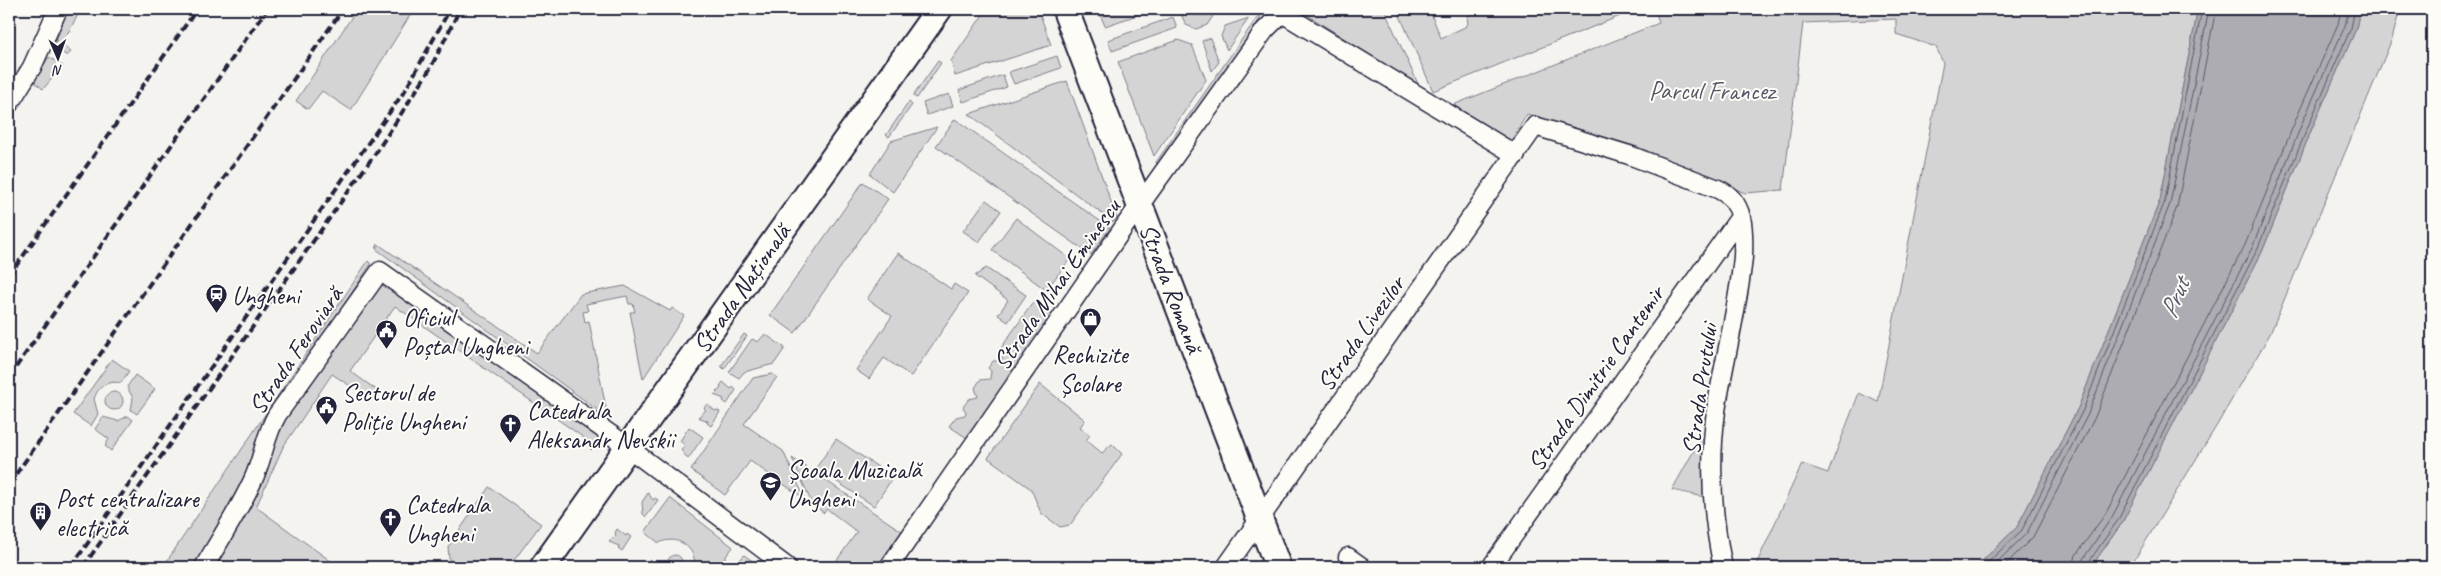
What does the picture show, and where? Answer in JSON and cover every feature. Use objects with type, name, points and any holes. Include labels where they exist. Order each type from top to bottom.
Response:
[{"type":"street","points":[[9,104],[32,67],[58,9]]},
{"type":"street","name":"Strada Națională","points":[[543,567],[939,9]]},
{"type":"street","name":"Strada Romană","points":[[1065,9],[1278,567]]},
{"type":"street","name":"Strada Mihai Eminescu","points":[[889,567],[1141,205],[1266,30],[1281,14],[1516,155]]},
{"type":"street","name":"Strada Livezilor","points":[[1226,567],[1535,126]]},
{"type":"street","name":"Strada Prutului","points":[[1535,126],[1629,155],[1730,194],[1736,202],[1743,240],[1742,267],[1716,414],[1714,460],[1714,521],[1723,567]]},
{"type":"street","name":"Strada Dimitrie Cantemir","points":[[1491,567],[1740,217]]},
{"type":"street","name":"Strada Feroviară","points":[[204,567],[253,480],[264,452],[270,426],[276,415],[380,271],[629,448]]},
{"type":"street","points":[[629,448],[787,567]]},
{"type":"green space","points":[[68,9],[80,11],[62,44],[71,52],[67,56],[56,48],[55,44]]},
{"type":"green space","points":[[357,9],[414,9],[351,110],[322,91],[308,109],[296,101]]},
{"type":"green space","points":[[987,9],[1038,9],[1051,45],[955,76],[951,61]]},
{"type":"green space","points":[[1098,9],[1155,9],[1105,26]]},
{"type":"green space","points":[[1184,9],[1210,9],[1213,16],[1207,25],[1196,29],[1186,25],[1181,14]]},
{"type":"green space","points":[[1298,9],[1384,9],[1419,86]]},
{"type":"green space","points":[[1397,9],[1429,9],[1441,38],[1465,27],[1468,24],[1467,16],[1487,9],[1534,9],[1537,14],[1550,9],[1623,9],[1625,14],[1433,91]]},
{"type":"green space","name":"Parcul Francez","points":[[1655,9],[2198,9],[2160,200],[2078,408],[2017,527],[1976,567],[1755,567],[1802,464],[1828,473],[1859,393],[1878,402],[1943,63],[1936,47],[1896,34],[1896,19],[1803,23],[1783,190],[1745,193],[1638,147],[1527,114],[1511,141],[1453,105],[1659,23]]},
{"type":"green space","points":[[2360,9],[2400,9],[2392,39],[2270,334],[2130,567],[2091,567],[2122,523],[2262,252],[2313,126],[2356,29]]},
{"type":"green space","points":[[1261,12],[1260,19],[1158,168],[1156,162]]},
{"type":"green space","points":[[1173,17],[1177,28],[1112,51],[1108,40]]},
{"type":"green space","points":[[1249,18],[1227,50],[1221,36],[1225,26]]},
{"type":"green space","points":[[1210,38],[1219,62],[1212,71],[1202,41]]},
{"type":"green space","points":[[1178,40],[1192,45],[1206,80],[1154,156],[1118,62]]},
{"type":"green space","points":[[1057,56],[1061,68],[1014,84],[1009,72]]},
{"type":"green space","points":[[49,57],[63,66],[43,89],[33,81]]},
{"type":"green space","points":[[938,61],[941,63],[917,98],[913,96]]},
{"type":"green space","points":[[1003,75],[1007,87],[963,102],[959,90]]},
{"type":"green space","points":[[1067,81],[1117,218],[1113,222],[969,114]]},
{"type":"green space","points":[[949,94],[953,106],[927,115],[923,103]]},
{"type":"green space","points":[[909,102],[912,105],[889,137],[886,135]]},
{"type":"green space","points":[[955,119],[1110,228],[1091,255],[936,146]]},
{"type":"green space","points":[[937,127],[893,192],[870,174],[891,141]]},
{"type":"green space","points":[[863,182],[888,199],[795,333],[770,315]]},
{"type":"green space","points":[[986,200],[1001,211],[979,242],[963,231]]},
{"type":"green space","points":[[1016,218],[1070,259],[1046,290],[992,250]]},
{"type":"green space","points":[[378,244],[537,353],[581,294],[625,286],[670,311],[672,308],[684,316],[643,379],[630,312],[635,312],[633,304],[629,304],[627,296],[586,304],[588,311],[583,312],[585,322],[589,321],[606,408],[602,413],[376,249]]},
{"type":"green space","points":[[898,253],[951,289],[954,284],[968,293],[911,376],[884,358],[869,379],[856,370],[892,316],[867,299]]},
{"type":"green space","points":[[368,261],[371,264],[268,418],[252,471],[198,567],[163,567]]},
{"type":"green space","points":[[986,268],[1026,295],[1008,322],[998,315],[1008,300],[975,276]]},
{"type":"green space","points":[[381,280],[602,436],[591,450],[590,442],[395,306],[350,371],[378,391],[372,400],[332,374],[283,447],[256,507],[339,567],[210,567],[278,431],[314,374]]},
{"type":"green space","points":[[1034,301],[1053,315],[970,440],[949,426],[956,417],[965,415],[966,412],[963,407],[969,399],[978,397],[975,388],[980,380],[990,379],[991,371],[988,368],[993,361],[1000,361],[1003,358],[1001,348]]},
{"type":"green space","points":[[744,334],[747,336],[724,369],[721,366]]},
{"type":"green space","points":[[765,334],[785,348],[774,364],[744,372],[739,378],[729,372],[752,339],[758,342]]},
{"type":"green space","points":[[112,359],[129,371],[121,383],[108,383],[98,391],[94,399],[98,414],[91,426],[73,414]]},
{"type":"green space","points":[[772,374],[777,377],[744,424],[783,451],[805,499],[750,461],[725,495],[691,470],[753,378]]},
{"type":"green space","points":[[135,375],[155,389],[137,414],[131,410],[133,398],[127,387]]},
{"type":"green space","points":[[723,382],[731,389],[733,387],[736,390],[727,404],[723,401],[724,399],[714,395],[721,388],[720,386]]},
{"type":"green space","points":[[1040,384],[1085,420],[1080,427],[1090,435],[1086,440],[1102,453],[1112,444],[1122,454],[1070,525],[1060,527],[1041,513],[1031,489],[988,458]]},
{"type":"green space","points":[[114,392],[120,395],[123,401],[120,407],[114,410],[108,407],[105,401],[108,395]]},
{"type":"green space","points":[[707,404],[715,411],[720,412],[711,426],[707,423],[708,421],[698,417],[706,410],[704,408]]},
{"type":"green space","points":[[128,416],[133,420],[111,451],[105,446],[109,439],[95,429],[103,417],[118,421]]},
{"type":"green space","points":[[689,427],[703,437],[688,459],[681,450],[685,445],[680,441]]},
{"type":"green space","points":[[1701,438],[1707,444],[1709,498],[1672,490]]},
{"type":"green space","points":[[836,439],[893,477],[874,506],[816,468]]},
{"type":"green space","points":[[792,458],[906,534],[882,567],[832,567],[857,532],[827,509],[824,513],[812,504]]},
{"type":"green space","points":[[489,487],[541,524],[509,567],[450,567],[448,547]]},
{"type":"green space","points":[[648,493],[653,500],[655,498],[658,500],[646,517],[643,514],[642,502]]},
{"type":"green space","points":[[670,498],[733,547],[718,567],[695,567],[692,554],[684,544],[672,540],[659,543],[645,532]]},
{"type":"green space","points":[[617,529],[626,536],[627,534],[631,537],[622,551],[618,548],[619,546],[609,542],[616,535]]},
{"type":"green space","points":[[672,555],[678,555],[682,562],[678,569],[672,569],[668,565],[668,559]]},
{"type":"green space","points":[[744,555],[761,567],[735,567]]},
{"type":"water","name":"Prut","points":[[2198,9],[2360,9],[2356,29],[2313,126],[2262,252],[2122,523],[2091,567],[1976,567],[2017,527],[2078,408],[2160,200]]},
{"type":"railway","points":[[9,276],[197,9]]},
{"type":"railway","points":[[9,377],[267,9]]},
{"type":"railway","points":[[9,484],[343,9]]},
{"type":"railway","points":[[71,567],[406,89],[450,9]]},
{"type":"railway","points":[[83,567],[377,151],[430,69],[460,9]]},
{"type":"place","name":"Ungheni","points":[[216,314]]},
{"type":"place","name":"Rechizite Școlare","points":[[1090,338]]},
{"type":"place","name":"Oficiul Poștal Ungheni","points":[[387,350]]},
{"type":"place","name":"Sectorul de Poliție Ungheni","points":[[326,425]]},
{"type":"place","name":"Catedrala Aleksandr Nevskii","points":[[511,443]]},
{"type":"place","name":"Școala Muzicală Ungheni","points":[[771,502]]},
{"type":"place","name":"Post centralizare electrică","points":[[40,531]]},
{"type":"place","name":"Catedrala Ungheni","points":[[390,537]]}]
